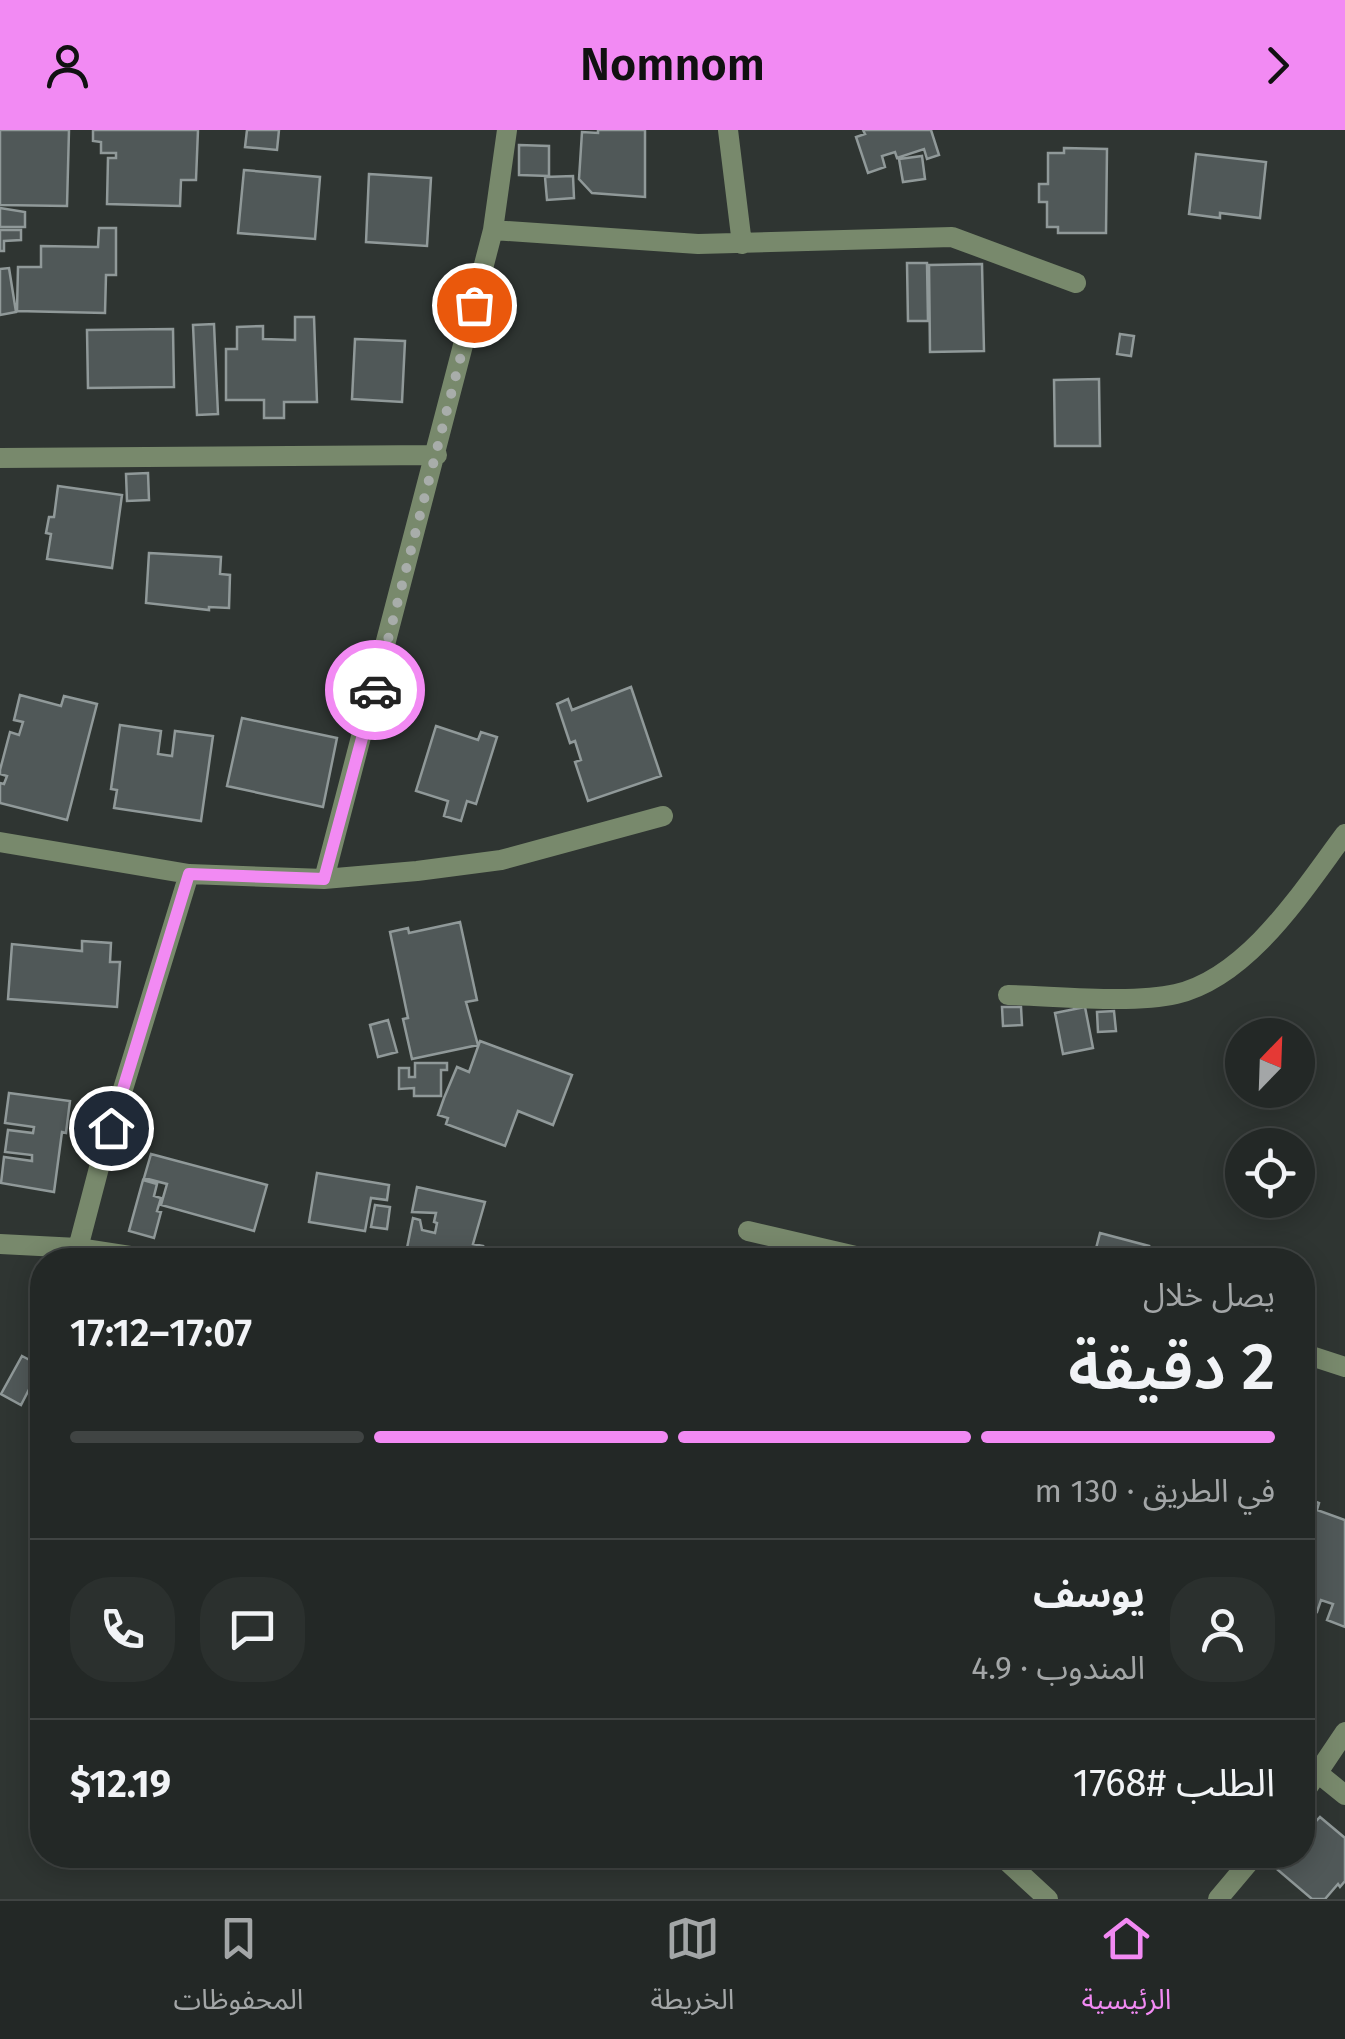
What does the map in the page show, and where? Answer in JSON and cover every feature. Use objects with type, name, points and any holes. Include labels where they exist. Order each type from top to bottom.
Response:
[{"type":"street","points":[[324,879],[493,230],[507,130]]},
{"type":"street","points":[[728,130],[742,244]]},
{"type":"street","points":[[493,230],[742,244],[952,237],[1076,283]]},
{"type":"street","points":[[0,458],[436,454]]},
{"type":"street","points":[[0,842],[189,874],[324,879],[500,860],[663,816]]},
{"type":"street","points":[[1008,996],[1177,994],[1224,974],[1283,917],[1345,834]]},
{"type":"street","points":[[0,1244],[78,1248],[189,874]]},
{"type":"street","points":[[748,1231],[821,1248]]},
{"type":"street","points":[[1315,1357],[1345,1367]]},
{"type":"street","points":[[1315,1780],[1345,1732]]},
{"type":"street","points":[[1320,1774],[1343,1789]]},
{"type":"street","points":[[1014,1868],[1048,1899]]},
{"type":"street","points":[[1218,1899],[1244,1868]]},
{"type":"building","points":[[0,130],[69,130],[67,206],[0,205]]},
{"type":"building","points":[[93,130],[198,130],[196,180],[181,180],[180,206],[107,204],[108,158],[116,158],[116,153],[101,153],[101,142],[93,141]]},
{"type":"building","points":[[247,130],[279,130],[277,150],[245,147]]},
{"type":"building","points":[[645,130],[645,197],[592,193],[579,179],[582,132]]},
{"type":"building","points":[[863,130],[931,130],[939,155],[927,159],[924,149],[897,158],[895,152],[882,156],[885,167],[868,173],[856,137],[865,134]]},
{"type":"building","points":[[519,145],[549,146],[549,176],[519,175]]},
{"type":"building","points":[[1064,148],[1107,149],[1106,233],[1058,233],[1058,227],[1047,227],[1047,202],[1039,202],[1039,184],[1048,184],[1048,153],[1064,153]]},
{"type":"building","points":[[1196,154],[1266,162],[1260,218],[1189,214]]},
{"type":"building","points":[[922,156],[925,179],[903,182],[899,159]]},
{"type":"building","points":[[244,170],[320,177],[315,239],[238,233]]},
{"type":"building","points":[[369,174],[431,178],[427,246],[366,242]]},
{"type":"building","points":[[573,176],[574,198],[547,200],[545,177]]},
{"type":"building","points":[[0,208],[25,212],[25,227],[0,227]]},
{"type":"building","points":[[99,228],[116,228],[116,275],[106,275],[105,313],[17,311],[18,267],[41,267],[41,246],[98,247]]},
{"type":"building","points":[[0,230],[21,230],[21,240],[4,241],[4,251],[0,251]]},
{"type":"building","points":[[907,263],[927,263],[928,321],[908,321]]},
{"type":"building","points":[[982,264],[984,351],[930,352],[929,265]]},
{"type":"building","points":[[9,268],[16,312],[0,315],[0,269]]},
{"type":"building","points":[[295,317],[314,317],[317,402],[284,402],[284,418],[264,418],[264,400],[226,400],[226,349],[237,349],[237,327],[263,326],[263,339],[295,340]]},
{"type":"building","points":[[214,324],[218,414],[197,415],[193,325]]},
{"type":"building","points":[[173,329],[174,387],[88,388],[87,330]]},
{"type":"building","points":[[1120,334],[1134,336],[1131,356],[1117,354]]},
{"type":"building","points":[[355,339],[405,341],[402,402],[352,399]]},
{"type":"building","points":[[1099,379],[1100,446],[1055,446],[1054,380]]},
{"type":"building","points":[[148,473],[149,500],[127,501],[126,474]]},
{"type":"building","points":[[58,486],[122,495],[112,568],[47,559],[51,534],[46,533],[49,517],[54,517]]},
{"type":"building","points":[[149,553],[221,557],[220,574],[230,575],[229,608],[209,610],[146,603]]},
{"type":"building","points":[[631,687],[661,776],[588,801],[575,762],[581,760],[575,741],[570,743],[557,704],[568,699],[572,710]]},
{"type":"building","points":[[20,695],[61,706],[64,696],[97,704],[67,820],[0,803],[0,783],[4,784],[7,776],[0,774],[0,770],[10,732],[19,735],[23,722],[14,720]]},
{"type":"building","points":[[242,718],[337,738],[323,807],[227,786]]},
{"type":"building","points":[[120,725],[161,731],[158,754],[172,756],[175,731],[213,736],[201,821],[114,808],[117,790],[111,789]]},
{"type":"building","points":[[436,726],[478,740],[481,732],[497,737],[476,804],[467,801],[461,821],[444,816],[448,801],[416,791]]},
{"type":"building","points":[[460,922],[477,1000],[466,1002],[478,1045],[412,1059],[403,1019],[408,1018],[390,932],[408,928],[409,933]]},
{"type":"building","points":[[82,941],[111,943],[110,962],[120,962],[117,1007],[8,999],[12,944],[82,951]]},
{"type":"building","points":[[1002,1007],[1021,1007],[1022,1025],[1003,1026]]},
{"type":"building","points":[[1085,1007],[1093,1048],[1063,1054],[1055,1013]]},
{"type":"building","points":[[1114,1011],[1116,1031],[1098,1032],[1097,1012]]},
{"type":"building","points":[[388,1020],[397,1052],[378,1057],[370,1025]]},
{"type":"building","points":[[480,1041],[572,1075],[553,1125],[518,1111],[505,1146],[446,1124],[448,1118],[438,1115],[457,1067],[469,1072]]},
{"type":"building","points":[[415,1063],[447,1063],[447,1070],[441,1070],[441,1096],[414,1096],[414,1088],[399,1089],[399,1068],[409,1068],[409,1077],[415,1077]]},
{"type":"building","points":[[9,1093],[70,1101],[54,1192],[1,1183],[4,1157],[32,1161],[32,1155],[5,1152],[8,1130],[33,1133],[34,1127],[5,1123]]},
{"type":"building","points":[[151,1154],[267,1185],[254,1231],[161,1205],[167,1184],[144,1178]]},
{"type":"building","points":[[317,1173],[389,1185],[387,1200],[371,1198],[365,1231],[309,1222]]},
{"type":"building","points":[[143,1180],[157,1184],[154,1196],[161,1198],[154,1238],[129,1231]]},
{"type":"building","points":[[417,1187],[485,1202],[473,1244],[483,1248],[407,1248],[413,1218],[420,1220],[422,1230],[435,1233],[437,1223],[436,1213],[412,1212]]},
{"type":"building","points":[[375,1205],[390,1207],[387,1229],[371,1227]]},
{"type":"building","points":[[1100,1233],[1149,1246],[1148,1248],[1096,1248]]},
{"type":"building","points":[[22,1356],[30,1360],[30,1387],[21,1405],[1,1394]]},
{"type":"building","points":[[1315,1502],[1319,1503],[1317,1510],[1345,1520],[1345,1627],[1327,1620],[1333,1604],[1321,1600],[1317,1612]]},
{"type":"building","points":[[1320,1817],[1345,1838],[1345,1881],[1325,1899],[1312,1899],[1276,1868],[1315,1868],[1315,1822]]},
{"type":"way so far","points":[[375,690],[474,305]]},
{"type":"route","points":[[111,1128],[189,874],[324,879],[375,690]]}]
